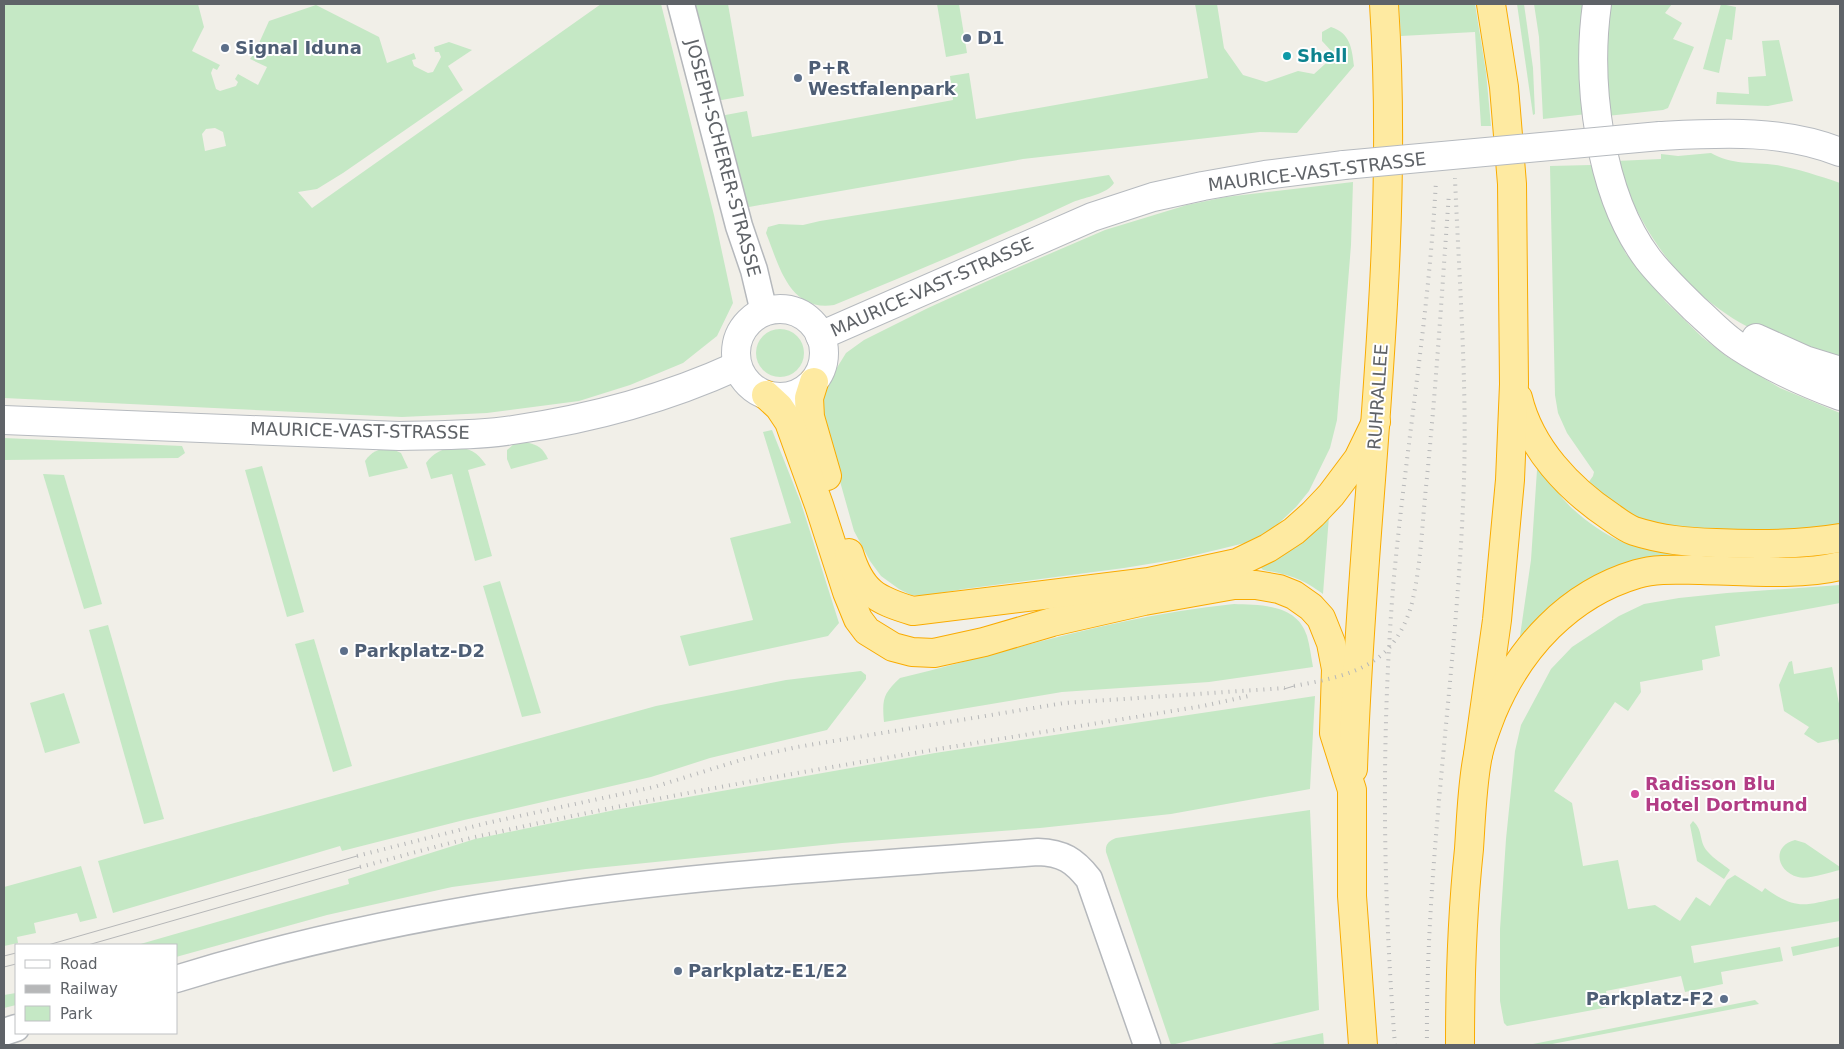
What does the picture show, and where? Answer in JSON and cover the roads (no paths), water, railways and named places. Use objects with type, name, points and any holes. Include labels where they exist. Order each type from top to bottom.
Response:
[{"type":"highway","name":"RUHRALLEE","points":[[1364,1045],[1352,896],[1352,790],[1356,685],[1387,255],[1388,74],[1384,4]]},
{"type":"highway","points":[[1460,1045],[1460,969],[1466,880],[1478,755],[1497,620],[1510,480],[1514,384],[1512,184],[1504,88],[1490,4]]},
{"type":"highway","points":[[814,382],[809,398],[810,417],[851,558],[860,580],[871,594],[888,603],[913,611],[1149,582],[1236,563],[1268,548],[1294,531],[1313,514],[1331,495],[1358,459],[1376,422]]},
{"type":"highway","points":[[1514,384],[1526,422],[1546,456],[1561,476],[1592,504],[1631,530],[1669,541],[1739,544],[1805,544],[1840,538]]},
{"type":"highway","points":[[766,395],[779,407],[789,422],[819,505],[846,592],[867,632],[893,647],[912,652],[934,653],[984,642],[1052,622],[1199,590],[1234,584],[1278,589],[1294,595],[1311,607],[1321,618],[1331,643],[1336,669],[1334,733],[1352,790]]},
{"type":"highway","points":[[1478,755],[1500,695],[1514,669],[1536,640],[1565,612],[1588,595],[1610,584],[1639,574],[1675,570],[1789,571],[1840,566]]},
{"type":"main road","points":[[1597,4],[1594,26],[1596,112],[1605,168],[1628,225],[1647,258],[1668,283],[1736,346],[1800,381],[1840,396]]},
{"type":"main road","name":"MAURICE-VAST-STRASSE","points":[[820,336],[1092,217],[1153,197],[1203,186],[1265,175],[1344,165],[1660,136],[1720,133],[1762,135],[1802,140],[1840,152]]},
{"type":"main road","name":"MAURICE-VAST-STRASSE","points":[[764,312],[781,309],[801,314],[810,320],[820,336],[824,353],[822,366],[814,382]]},
{"type":"main road","points":[[764,312],[754,316],[741,331],[737,340],[735,354],[737,366],[747,383],[766,395],[785,397],[796,394],[814,382]]},
{"type":"main road","points":[[1701,314],[1806,360],[1840,371]]},
{"type":"main road","name":"MAURICE-VAST-STRASSE","points":[[4,420],[399,436],[512,431],[644,402],[737,366]]},
{"type":"street","name":"JOSEPH-SCHERER-STRASSE","points":[[681,4],[739,226],[754,270],[764,312]]},
{"type":"street","points":[[178,978],[356,933],[549,896],[739,875],[1028,853],[1052,853],[1078,865],[1089,879],[1147,1045]]},
{"type":"tram line","points":[[1284,689],[1294,686]]},
{"type":"tram line","points":[[51,944],[357,856]]},
{"type":"tram line","points":[[91,944],[360,867]]},
{"type":"tram line","points":[[4,956],[15,953]]},
{"type":"tram line","points":[[4,967],[15,964]]},
{"type":"railway","points":[[1427,1045],[1431,903],[1461,550],[1464,479],[1464,366],[1455,178]]},
{"type":"railway","points":[[1395,1045],[1388,931],[1385,816],[1389,645],[1398,537],[1428,282],[1436,180]]},
{"type":"railway","points":[[1294,686],[1344,675],[1378,658],[1396,639],[1403,628],[1410,609],[1415,589],[1421,545],[1436,377],[1449,193]]},
{"type":"railway","points":[[357,856],[487,823],[654,787],[744,759],[797,747],[1064,703],[1285,688]]},
{"type":"railway","points":[[360,867],[441,845],[667,797],[756,780],[1203,706],[1253,695]]},
{"type":"place","name":"D1","points":[[967,38]]},
{"type":"place","name":"Signal Iduna","points":[[225,48]]},
{"type":"place","name":"Shell","points":[[1287,56]]},
{"type":"place","name":"P+R Westfalenpark","points":[[798,78]]},
{"type":"place","name":"Parkplatz-D2","points":[[344,651]]},
{"type":"place","name":"Radisson Blu Hotel Dortmund","points":[[1635,794]]},
{"type":"place","name":"Parkplatz-E1/E2","points":[[678,971]]},
{"type":"place","name":"Parkplatz-F2","points":[[1724,999]]}]
